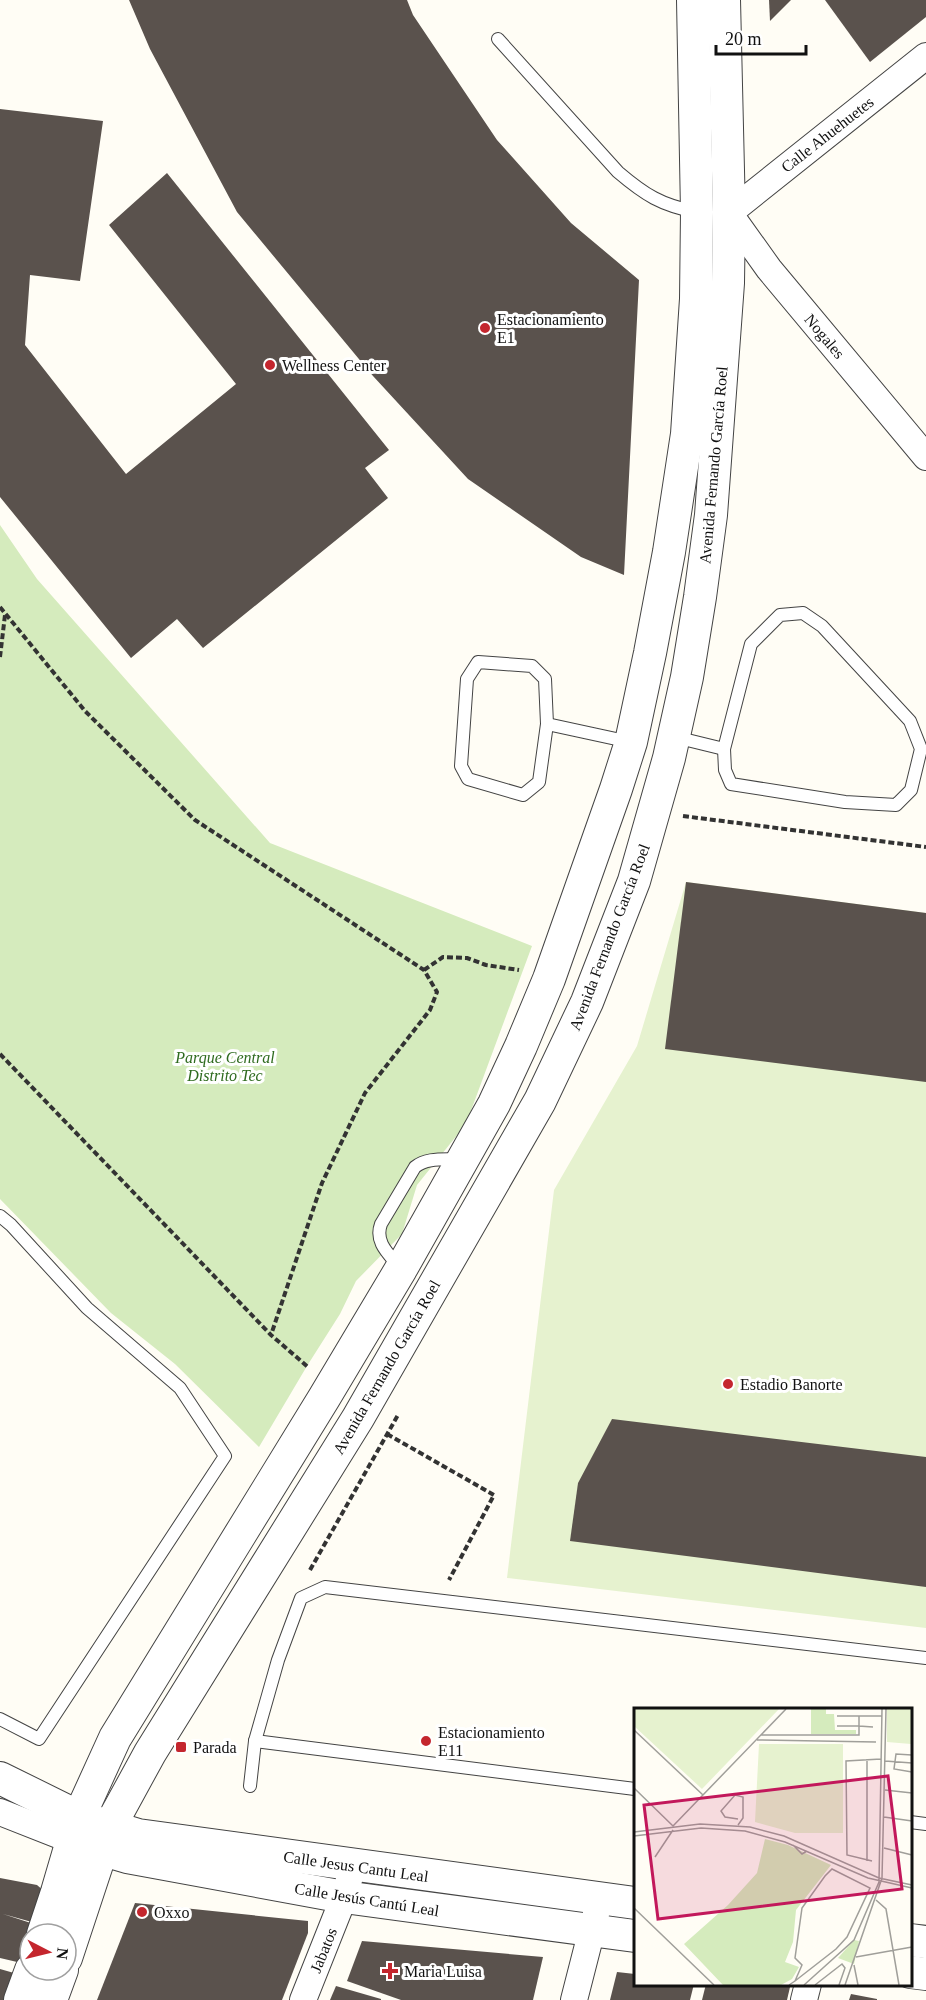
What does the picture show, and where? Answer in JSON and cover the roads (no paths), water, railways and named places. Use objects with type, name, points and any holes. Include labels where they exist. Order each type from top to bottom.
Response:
[{"type":"street","name":"Avenida Fernando García Roel","points":[[47,1922],[75,1829],[115,1738],[324,1398],[401,1269],[494,1104],[549,979],[631,742],[663,586],[687,434],[696,299],[697,212],[693,0]]},
{"type":"street","name":"Avenida Fernando García Roel","points":[[78,1922],[105,1839],[150,1753],[358,1418],[540,1101],[587,1002],[634,880],[674,737],[687,678],[711,515],[728,291],[729,213],[724,0]]},
{"type":"street","name":"Calle Ahuehuetes","points":[[729,213],[926,56]]},
{"type":"street","points":[[697,212],[729,213]]},
{"type":"street","name":"Nogales","points":[[729,213],[769,269],[926,457]]},
{"type":"street","points":[[0,1778],[75,1829]]},
{"type":"street","points":[[0,1812],[75,1829],[105,1839]]},
{"type":"street","name":"Calle Jesus Cantu Leal","points":[[105,1839],[166,1840],[634,1904]]},
{"type":"street","name":"Calle Jesús Cantú Leal","points":[[105,1839],[344,1897],[634,1936]]},
{"type":"street","name":"Jabatos","points":[[303,2000],[344,1897],[353,1866]]},
{"type":"street","points":[[574,2000],[600,1899]]},
{"type":"street","points":[[911,1940],[926,1942]]},
{"type":"street","points":[[911,1972],[926,1974]]},
{"type":"street","points":[[20,2000],[27,1982]]},
{"type":"street","points":[[51,2000],[58,1982]]},
{"type":"street","points":[[804,2000],[808,1985]]},
{"type":"lane","points":[[498,39],[618,172],[638,189],[671,207],[697,212]]},
{"type":"lane","points":[[803,613],[822,626],[910,721],[921,749],[911,790],[896,805],[846,802],[731,784],[725,770],[724,749],[751,644],[780,615],[803,613]]},
{"type":"lane","points":[[478,662],[532,666],[545,679],[547,724],[539,782],[523,795],[468,779],[461,766],[467,679],[478,662]]},
{"type":"lane","points":[[547,724],[631,742]]},
{"type":"lane","points":[[674,737],[724,749]]},
{"type":"lane","points":[[0,1216],[11,1225],[87,1308],[180,1388],[225,1456],[39,1739],[0,1719]]},
{"type":"lane","points":[[250,1786],[255,1742],[278,1660],[301,1598],[325,1587],[926,1658]]},
{"type":"lane","points":[[255,1742],[634,1789]]},
{"type":"lane","points":[[911,1822],[926,1824]]},
{"type":"place","name":"Estacionamiento E1","points":[[485,328]]},
{"type":"place","name":"Wellness Center","points":[[270,365]]},
{"type":"place","name":"Estadio Banorte","points":[[728,1384]]},
{"type":"place","name":"Estacionamiento E11","points":[[426,1741]]},
{"type":"place","name":"Parada","points":[[181,1747]]},
{"type":"place","name":"Oxxo","points":[[142,1912]]},
{"type":"place","name":"Maria Luisa","points":[[390,1971]]},
{"type":"park label","name":"Parque Central Distrito Tec","points":[[225,1066]]}]
